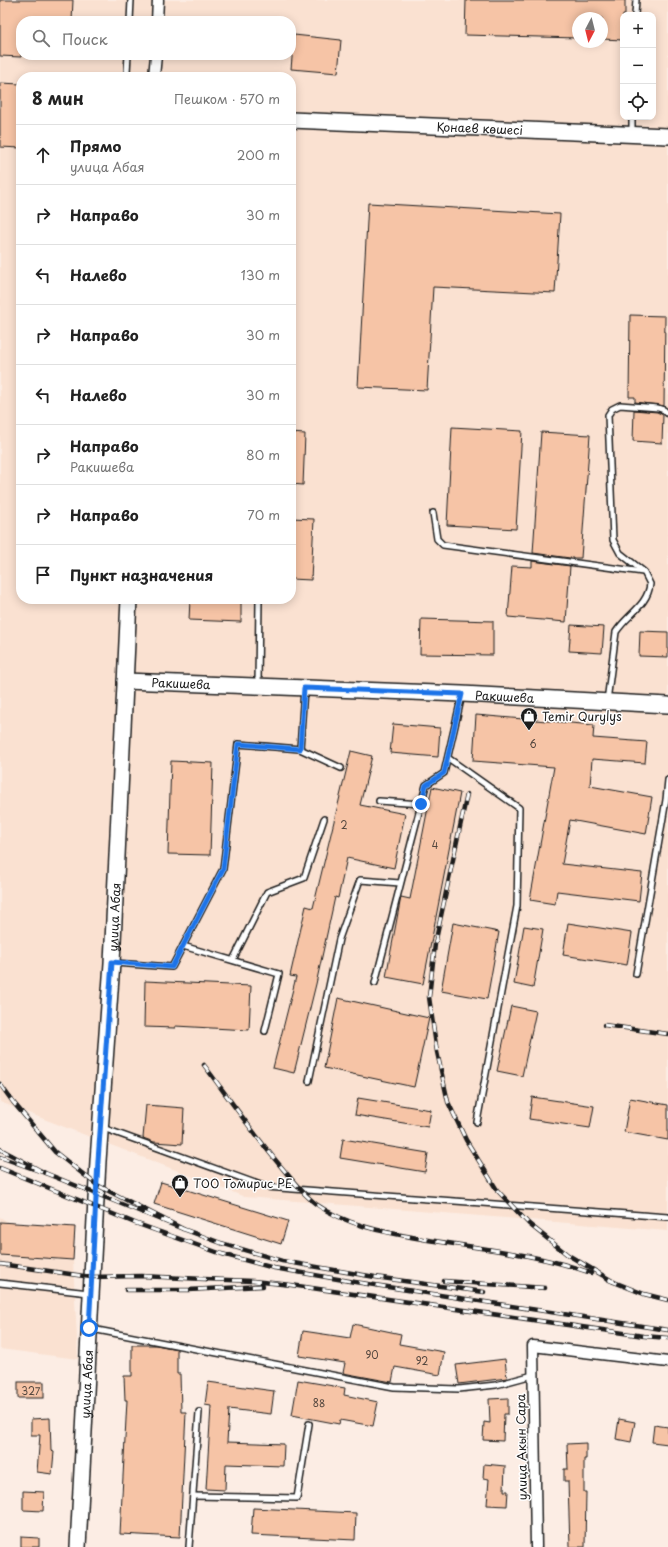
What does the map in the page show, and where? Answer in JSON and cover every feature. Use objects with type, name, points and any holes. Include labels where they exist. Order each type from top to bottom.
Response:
[{"type":"street","points":[[157,16],[158,0]]},
{"type":"street","points":[[154,72],[156,60]]},
{"type":"street","name":"Қонаев көшесі","points":[[296,120],[668,136]]},
{"type":"street","name":"улица Абая","points":[[78,1547],[90,1293],[112,962],[129,604]]},
{"type":"street","name":"Ракишева","points":[[125,681],[462,694],[668,706]]},
{"type":"street","name":"улица Акын Сара","points":[[536,1547],[533,1346],[668,1362]]},
{"type":"lane","points":[[130,16],[131,0]]},
{"type":"lane","points":[[635,12],[636,0]]},
{"type":"lane","points":[[127,72],[128,60]]},
{"type":"lane","points":[[632,120],[632,135]]},
{"type":"lane","points":[[607,702],[616,632],[646,598],[650,584],[644,572],[620,553],[613,540],[608,415],[612,409],[620,405],[658,408],[664,410],[668,414]]},
{"type":"lane","points":[[433,512],[437,540],[443,545],[644,572]]},
{"type":"lane","points":[[258,686],[260,604]]},
{"type":"lane","points":[[300,749],[304,688]]},
{"type":"lane","points":[[374,982],[426,785],[444,773],[462,694]]},
{"type":"lane","points":[[112,962],[172,967],[223,869],[238,744],[300,749],[341,768]]},
{"type":"lane","points":[[448,758],[519,808],[517,906],[477,1122]]},
{"type":"lane","points":[[636,974],[666,800],[668,780]]},
{"type":"lane","points":[[379,802],[421,804]]},
{"type":"lane","points":[[234,960],[267,892],[304,878],[324,819]]},
{"type":"lane","points":[[309,1081],[339,939],[360,880],[400,883]]},
{"type":"lane","points":[[183,946],[279,974],[265,1031]]},
{"type":"lane","points":[[100,1127],[266,1187],[668,1217]]},
{"type":"lane","points":[[0,1283],[90,1293]]},
{"type":"lane","points":[[89,1328],[394,1387],[459,1389],[496,1385],[533,1375]]},
{"type":"lane","points":[[189,1547],[199,1412]]},
{"type":"lane","points":[[193,1496],[297,1498],[309,1424]]},
{"type":"shaded area","points":[[0,0],[668,0],[668,1231],[245,1197],[0,1102]]},
{"type":"shaded area","points":[[0,1217],[68,1260],[73,1260],[78,1359],[0,1349]]},
{"type":"building","points":[[0,0],[73,0],[72,16],[16,16],[16,57],[0,56]]},
{"type":"building","points":[[466,0],[625,0],[625,12],[620,12],[620,40],[608,39],[608,12],[572,12],[572,38],[465,35]]},
{"type":"building","points":[[296,35],[341,40],[338,73],[291,69],[292,60],[296,60]]},
{"type":"building","points":[[0,83],[16,84],[16,148],[0,147]]},
{"type":"building","points":[[368,203],[560,214],[555,293],[433,287],[427,390],[358,387]]},
{"type":"building","points":[[630,315],[665,316],[664,406],[635,402],[635,397],[629,397]]},
{"type":"building","points":[[634,410],[657,412],[663,415],[662,443],[633,441]]},
{"type":"building","points":[[452,427],[522,431],[516,529],[447,525]]},
{"type":"building","points":[[541,432],[590,435],[581,558],[533,553]]},
{"type":"building","points":[[296,433],[305,434],[303,485],[296,484]]},
{"type":"building","points":[[296,518],[314,519],[311,580],[296,579]]},
{"type":"building","points":[[532,561],[570,566],[566,622],[508,617],[512,566],[532,567]]},
{"type":"building","points":[[190,604],[241,604],[241,622],[189,620]]},
{"type":"building","points":[[421,619],[493,621],[493,655],[420,654]]},
{"type":"building","points":[[571,625],[604,627],[602,653],[569,651]]},
{"type":"building","points":[[640,631],[668,632],[668,657],[639,656]]},
{"type":"building","points":[[476,715],[594,725],[593,738],[647,742],[645,763],[592,759],[590,786],[652,797],[646,834],[570,820],[562,864],[642,873],[639,901],[557,891],[555,904],[530,900],[554,767],[473,761]]},
{"type":"building","points":[[393,724],[440,728],[438,757],[390,753]]},
{"type":"building","points":[[351,751],[372,756],[360,805],[405,814],[394,868],[347,858],[338,898],[335,897],[316,984],[294,1073],[273,1068],[296,977],[290,976],[306,906],[313,908]]},
{"type":"building","points":[[171,761],[213,763],[210,855],[168,854]]},
{"type":"building","points":[[432,787],[460,793],[423,984],[386,977],[401,897],[410,899]]},
{"type":"building","points":[[453,923],[499,932],[487,999],[441,991]]},
{"type":"building","points":[[568,923],[632,933],[627,965],[563,955]]},
{"type":"building","points":[[524,926],[543,929],[533,988],[514,984]]},
{"type":"building","points":[[145,981],[251,986],[249,1030],[175,1026],[175,1028],[144,1027]]},
{"type":"building","points":[[338,998],[429,1018],[414,1087],[324,1068]]},
{"type":"building","points":[[511,1006],[536,1011],[522,1076],[497,1071]]},
{"type":"building","points":[[532,1097],[594,1106],[590,1128],[529,1119]]},
{"type":"building","points":[[358,1098],[431,1110],[428,1127],[355,1115]]},
{"type":"building","points":[[630,1098],[668,1105],[668,1140],[624,1132]]},
{"type":"building","points":[[146,1105],[184,1108],[182,1144],[154,1142],[143,1138]]},
{"type":"building","points":[[343,1139],[428,1153],[425,1172],[340,1158]]},
{"type":"building","points":[[161,1182],[288,1221],[281,1244],[154,1204]]},
{"type":"building","points":[[0,1222],[75,1227],[73,1260],[0,1255]]},
{"type":"building","points":[[353,1324],[401,1334],[399,1344],[444,1352],[440,1375],[395,1367],[392,1382],[343,1373],[345,1363],[299,1356],[303,1331],[350,1338]]},
{"type":"building","points":[[132,1345],[156,1345],[177,1349],[177,1374],[180,1374],[181,1412],[186,1412],[180,1537],[120,1534],[127,1400],[125,1400],[124,1376],[132,1376]]},
{"type":"building","points":[[505,1359],[507,1378],[459,1384],[456,1365]]},
{"type":"building","points":[[298,1380],[345,1388],[344,1395],[378,1402],[373,1426],[340,1420],[339,1424],[292,1415]]},
{"type":"building","points":[[18,1382],[44,1382],[44,1398],[18,1398]]},
{"type":"building","points":[[208,1382],[274,1391],[271,1414],[229,1409],[227,1442],[284,1444],[283,1466],[226,1464],[225,1490],[206,1489],[211,1406],[205,1405]]},
{"type":"building","points":[[508,1398],[508,1414],[504,1414],[503,1441],[483,1440],[484,1422],[490,1423],[489,1399]]},
{"type":"building","points":[[50,1418],[51,1451],[54,1452],[52,1474],[37,1472],[40,1435],[31,1435],[31,1419]]},
{"type":"building","points":[[619,1419],[635,1422],[631,1442],[616,1439]]},
{"type":"building","points":[[654,1425],[668,1427],[668,1444],[652,1442]]},
{"type":"building","points":[[586,1443],[586,1459],[584,1459],[584,1492],[586,1492],[585,1547],[570,1547],[568,1481],[564,1481],[564,1469],[568,1469],[567,1444]]},
{"type":"building","points":[[484,1464],[505,1466],[504,1491],[508,1491],[507,1506],[487,1505],[489,1479],[483,1478]]},
{"type":"building","points":[[23,1491],[44,1492],[43,1511],[23,1510]]},
{"type":"building","points":[[253,1508],[356,1513],[355,1540],[251,1535]]},
{"type":"building","points":[[21,1537],[39,1538],[39,1547],[21,1547]]},
{"type":"railway","points":[[467,794],[435,944],[429,997],[437,1052],[448,1102],[466,1140],[497,1190],[529,1224],[568,1255],[614,1282]]},
{"type":"railway","points":[[604,1025],[668,1034]]},
{"type":"railway","points":[[204,1065],[294,1183],[311,1200],[329,1212],[356,1224],[384,1232],[531,1257],[571,1266],[591,1273]]},
{"type":"railway","points":[[0,1084],[13,1102],[55,1152],[97,1185],[183,1229],[45,1173]]},
{"type":"railway","points":[[0,1149],[45,1173],[0,1157]]},
{"type":"railway","points":[[0,1168],[135,1223],[222,1254],[274,1268],[355,1282],[668,1330]]},
{"type":"railway","points":[[183,1229],[221,1243],[282,1261],[375,1277],[484,1292]]},
{"type":"railway","points":[[0,1264],[91,1277],[141,1276],[253,1281],[291,1285],[644,1336],[668,1338]]},
{"type":"railway","points":[[609,1280],[644,1294],[668,1300]]},
{"type":"railway","points":[[444,1281],[545,1288]]},
{"type":"railway","points":[[126,1290],[189,1290],[263,1286]]},
{"type":"place","name":"Temir Qurylys","points":[[529,731]]},
{"type":"place","name":"ТОО Томирис РЕ","points":[[180,1198]]},
{"type":"route","points":[[89,1328],[98,1161],[112,962],[172,967],[223,869],[238,744],[300,749],[304,688],[462,694],[444,773],[426,785],[421,804]]}]
